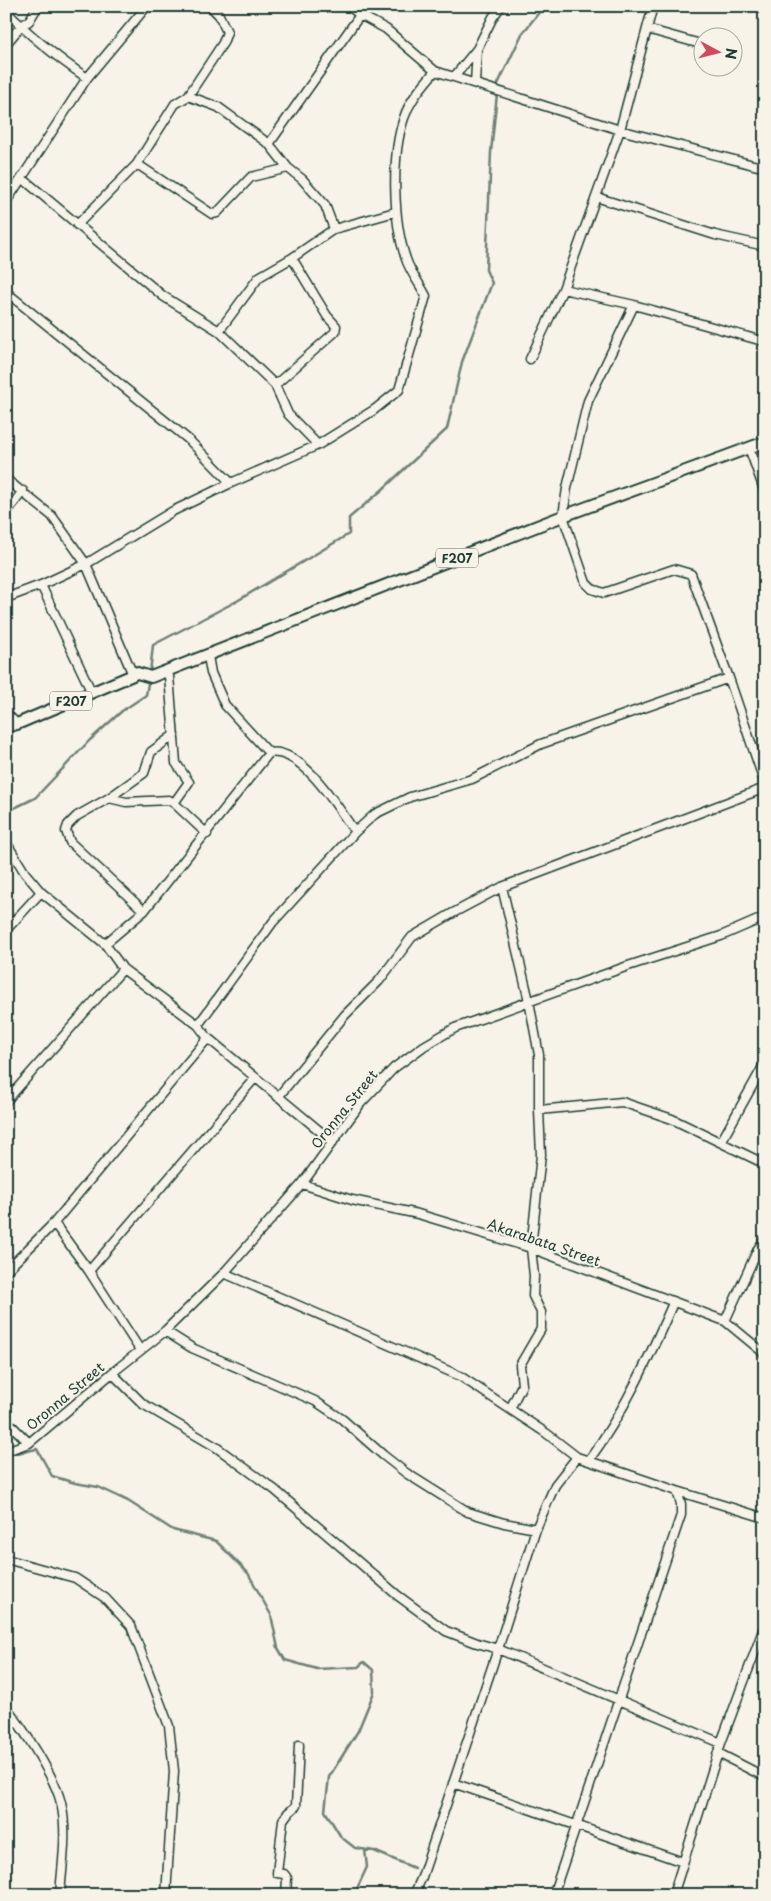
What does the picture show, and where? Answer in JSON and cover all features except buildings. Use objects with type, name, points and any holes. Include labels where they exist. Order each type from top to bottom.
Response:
[{"type":"main road","name":"F207","points":[[6,727],[92,693],[133,674],[151,677],[563,516],[765,442]]},
{"type":"street","points":[[6,44],[21,26],[29,22],[38,6]]},
{"type":"street","points":[[6,202],[87,78],[146,6]]},
{"type":"street","points":[[76,225],[137,164],[175,104],[188,96],[224,43],[227,32],[219,14],[210,6]]},
{"type":"street","points":[[349,6],[360,15],[386,29],[435,71],[478,84],[514,98],[620,130],[765,168]]},
{"type":"street","points":[[268,144],[360,15],[364,6]]},
{"type":"street","points":[[454,77],[477,49],[493,17],[501,6]]},
{"type":"street","points":[[530,359],[563,289],[620,130],[653,6]]},
{"type":"street","points":[[6,11],[60,60],[87,78]]},
{"type":"street","points":[[647,29],[694,42]]},
{"type":"street","points":[[477,49],[478,84]]},
{"type":"street","points":[[6,598],[41,585],[86,564],[173,511],[318,445],[374,410],[399,390],[426,296],[406,260],[395,212],[398,147],[404,119],[414,95],[435,71]]},
{"type":"street","points":[[188,96],[218,107],[268,144],[288,168],[302,178],[325,205],[334,229]]},
{"type":"street","points":[[137,164],[212,214],[217,213],[250,177],[288,168]]},
{"type":"street","points":[[22,178],[163,296],[219,331],[275,384],[288,414],[318,445]]},
{"type":"street","points":[[596,197],[716,235],[765,246]]},
{"type":"street","points":[[219,331],[259,278],[334,229],[395,212]]},
{"type":"street","points":[[275,384],[335,332],[336,326],[327,316],[292,258]]},
{"type":"street","points":[[563,289],[634,305],[759,340],[765,340]]},
{"type":"street","points":[[6,292],[189,440],[231,483]]},
{"type":"street","points":[[634,305],[588,401],[566,488],[563,516],[586,583],[592,589],[604,593],[674,569],[691,574],[765,784]]},
{"type":"street","points":[[749,448],[765,492]]},
{"type":"street","points":[[6,479],[52,516],[86,564],[133,674]]},
{"type":"street","points":[[6,513],[23,491]]},
{"type":"street","points":[[41,585],[92,693]]},
{"type":"street","points":[[208,656],[211,673],[225,705],[269,753]]},
{"type":"street","points":[[164,672],[169,676],[176,763],[189,782],[174,803]]},
{"type":"street","points":[[198,1025],[273,922],[355,832],[375,814],[410,797],[472,779],[541,744],[729,678]]},
{"type":"street","points":[[6,713],[17,724]]},
{"type":"street","points":[[144,912],[70,842],[66,831],[68,825],[77,816],[109,798],[144,773],[151,752],[174,735]]},
{"type":"street","points":[[105,944],[144,912],[269,753],[287,754],[319,781],[355,832]]},
{"type":"street","points":[[278,1097],[345,1015],[379,980],[412,937],[502,887],[765,788]]},
{"type":"street","points":[[109,798],[126,802],[169,800],[207,834]]},
{"type":"street","points":[[7,844],[25,874],[41,892],[105,944],[123,969],[198,1025],[208,1038],[333,1142]]},
{"type":"street","points":[[502,887],[529,1001],[539,1055],[541,1155],[531,1248],[534,1276],[533,1296],[541,1312],[541,1329],[520,1365],[522,1385],[510,1409]]},
{"type":"street","points":[[6,930],[41,892]]},
{"type":"street","name":"Oronna Street","points":[[28,1443],[165,1331],[224,1273],[302,1184],[361,1103],[394,1068],[424,1046],[455,1028],[721,936],[765,917]]},
{"type":"street","points":[[6,1102],[123,969]]},
{"type":"street","points":[[6,1271],[54,1223],[208,1038]]},
{"type":"street","points":[[721,1142],[765,1063]]},
{"type":"street","points":[[89,1271],[255,1078]]},
{"type":"street","points":[[539,1110],[622,1102],[672,1119],[765,1164]]},
{"type":"street","name":"Akarabata Street","points":[[302,1184],[352,1200],[418,1214],[531,1248],[725,1321],[765,1354]]},
{"type":"street","points":[[54,1223],[89,1271],[140,1350]]},
{"type":"street","points":[[725,1321],[758,1249],[765,1239]]},
{"type":"street","points":[[224,1273],[460,1376],[577,1457],[765,1518]]},
{"type":"street","points":[[590,1460],[610,1432],[628,1399],[673,1303]]},
{"type":"street","points":[[165,1331],[192,1348],[315,1401],[342,1419],[383,1455],[406,1472],[468,1512],[536,1529]]},
{"type":"street","points":[[112,1373],[143,1404],[216,1447],[274,1490],[397,1595],[446,1631],[498,1649],[721,1743]]},
{"type":"street","points":[[6,1420],[28,1443],[6,1451]]},
{"type":"street","points":[[414,1895],[422,1877],[498,1649],[536,1529],[555,1485],[577,1457]]},
{"type":"street","points":[[554,1895],[681,1515],[681,1504],[677,1491]]},
{"type":"street","points":[[6,1559],[75,1578],[105,1598],[131,1626],[169,1726],[174,1771],[166,1895]]},
{"type":"street","points":[[673,1895],[721,1743],[765,1625]]},
{"type":"street","points":[[8,1712],[53,1780],[61,1803],[64,1831],[60,1895]]},
{"type":"street","points":[[286,1895],[287,1878],[284,1874],[277,1873],[283,1820],[296,1806],[299,1745]]},
{"type":"street","points":[[718,1753],[765,1777]]},
{"type":"street","points":[[453,1783],[683,1862]]},
{"type":"waterway","points":[[150,673],[153,645],[237,601],[349,534],[349,518],[447,429],[462,362],[492,283],[486,270],[491,152],[498,84],[522,34],[544,6]]},
{"type":"waterway","points":[[6,812],[35,798],[90,740],[122,711],[146,695],[149,678]]},
{"type":"waterway","points":[[7,1453],[12,1454],[37,1449],[52,1476],[98,1487],[128,1501],[173,1530],[216,1541],[248,1573],[271,1615],[278,1648],[285,1660],[317,1669],[358,1667],[364,1662],[373,1670],[374,1692],[358,1731],[329,1777],[325,1811],[341,1837],[355,1848],[374,1851],[414,1868]]},
{"type":"waterway","points":[[354,1895],[367,1867],[365,1850]]}]
